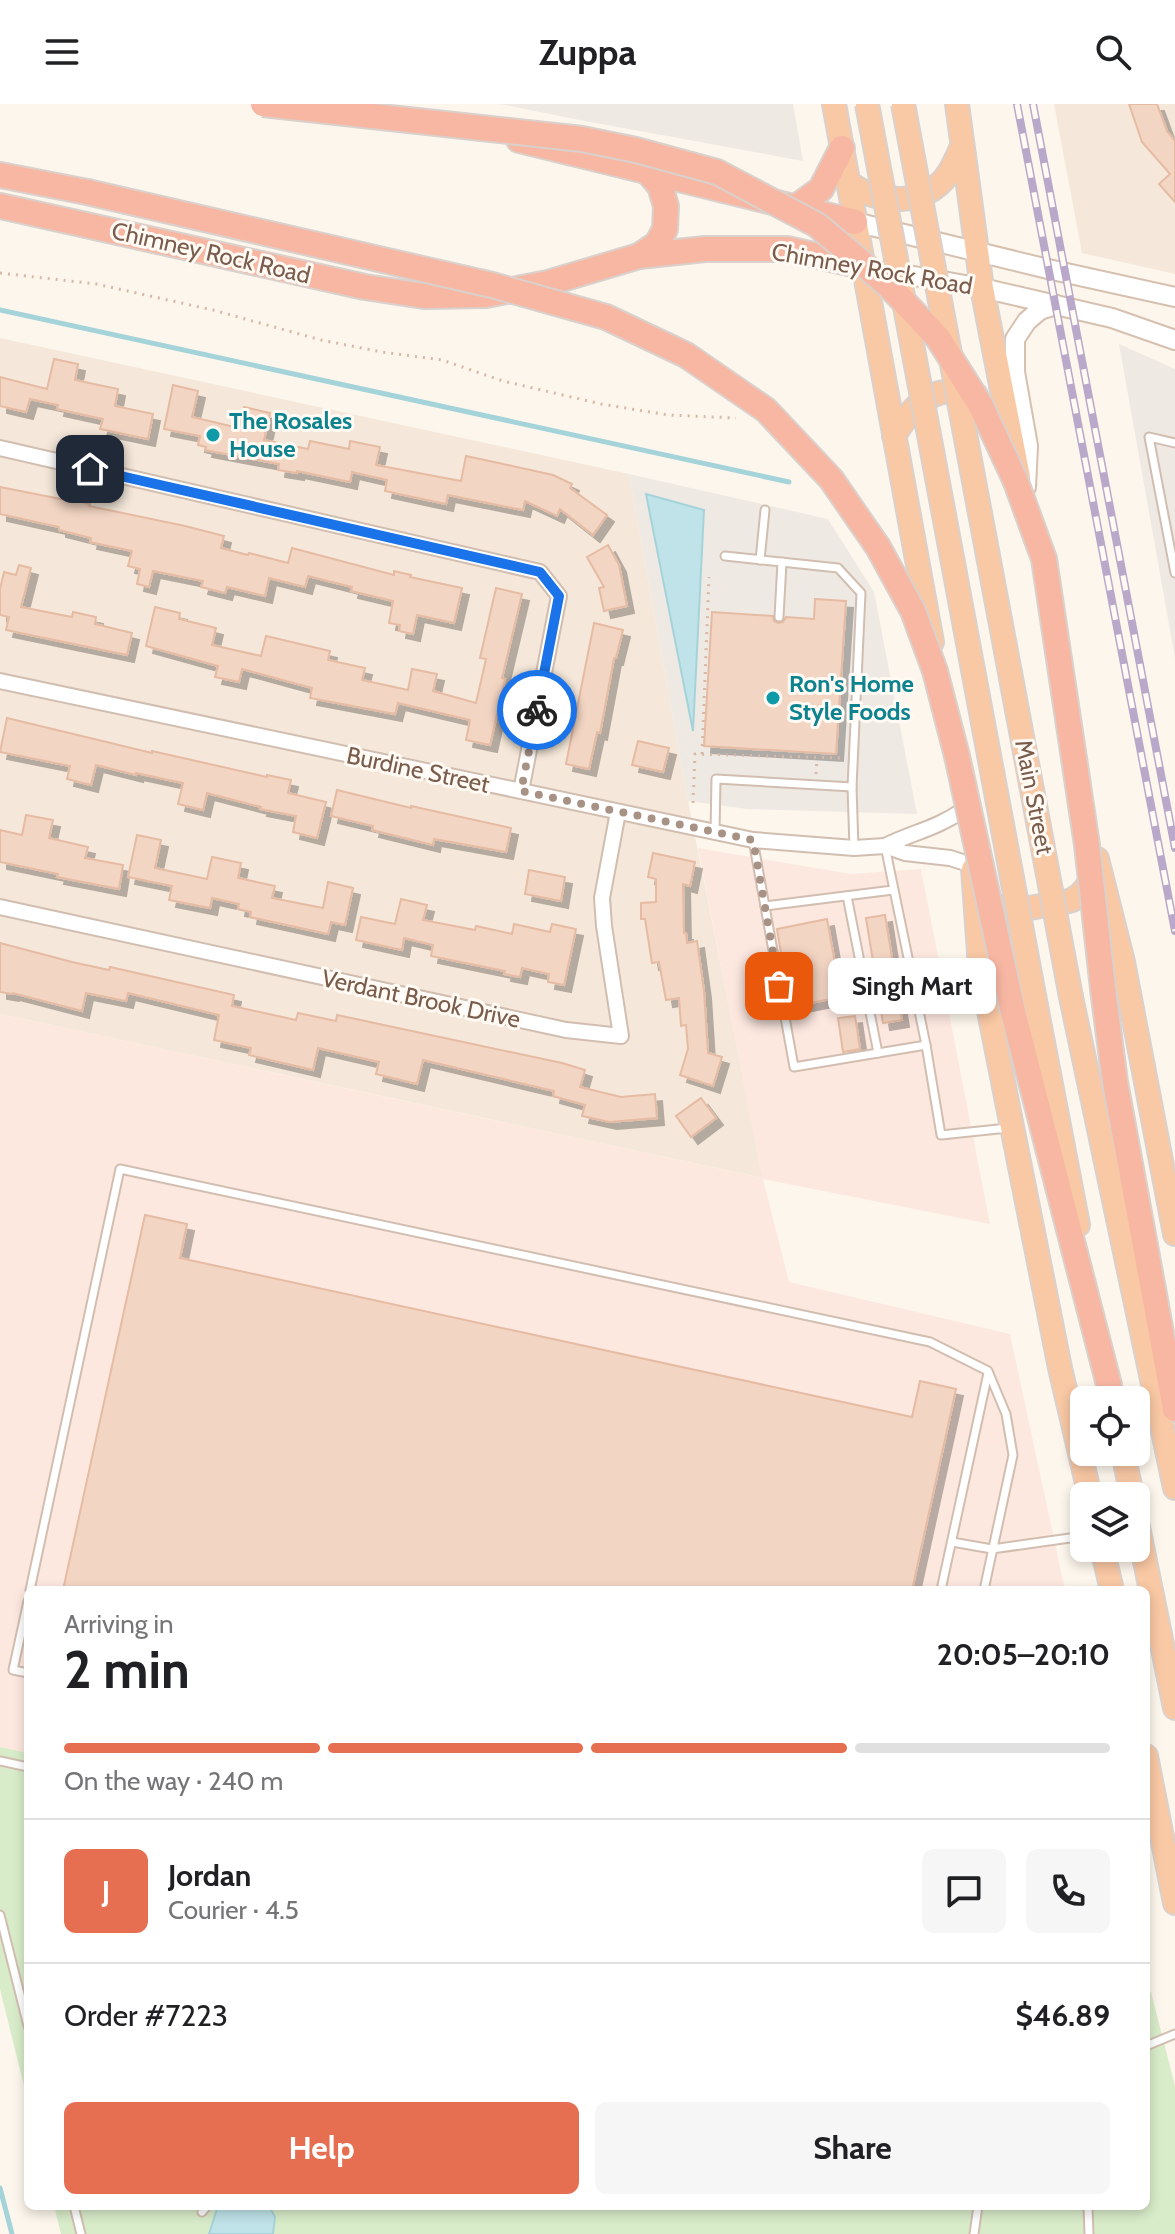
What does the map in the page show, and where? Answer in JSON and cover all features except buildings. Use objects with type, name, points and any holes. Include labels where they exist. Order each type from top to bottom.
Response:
[{"type":"highway","points":[[263,104],[582,139],[717,172],[817,225],[888,285],[938,338],[981,406],[1016,482],[1044,559],[1087,845],[1115,1082],[1175,1409]]},
{"type":"highway","name":"Chimney Rock Road","points":[[365,104],[855,222]]},
{"type":"highway","points":[[834,104],[973,869],[980,966],[1060,1368],[1087,1482]]},
{"type":"highway","name":"Main Street","points":[[867,104],[1025,1009]]},
{"type":"highway","name":"Main Street","points":[[903,104],[1071,997],[1175,1488]]},
{"type":"highway","points":[[957,104],[982,288],[1086,817],[1123,962],[1175,1234]]},
{"type":"highway","points":[[848,182],[860,192],[894,199],[924,195],[947,176],[962,146]]},
{"type":"highway","points":[[796,207],[824,185],[842,148]]},
{"type":"highway","points":[[639,256],[657,244],[665,229],[666,206],[660,186],[647,171]]},
{"type":"highway","points":[[0,175],[492,285],[606,317],[686,355],[766,410],[831,479],[878,547],[913,611],[935,671],[1025,1009],[1109,1386]]},
{"type":"highway","name":"Chimney Rock Road","points":[[0,206],[365,287],[424,296],[486,295],[548,283],[639,256],[705,249],[787,249],[862,266]]},
{"type":"highway","points":[[894,436],[906,417],[927,396],[944,391],[965,391],[985,398],[1008,419]]},
{"type":"highway","points":[[973,869],[982,897],[996,908],[1012,911],[1072,900],[1088,886],[1094,872],[1095,853]]},
{"type":"highway","points":[[1105,1562],[1111,1586]]},
{"type":"highway","points":[[1145,1562],[1175,1708]]},
{"type":"highway","points":[[1150,1776],[1175,1903]]},
{"type":"main road","name":"Chimney Rock Road","points":[[855,222],[1175,297]]},
{"type":"main road","name":"Chimney Rock Road","points":[[862,266],[982,288],[1112,318],[1175,340]]},
{"type":"main road","points":[[1025,506],[1028,446],[1015,372],[1015,339],[1027,321],[1040,310],[1056,305]]},
{"type":"street","points":[[0,448],[540,572],[559,596],[521,791]]},
{"type":"street","name":"Burdine Street","points":[[0,681],[753,840],[854,848],[885,846],[945,822],[963,810]]},
{"type":"street","name":"Verdant Brook Drive","points":[[0,907],[566,1030],[621,1036],[602,898],[618,812]]},
{"type":"street","name":"Burdine Street","points":[[885,846],[905,853],[950,858],[973,869]]},
{"type":"lane","points":[[1175,443],[1149,437],[1175,573]]},
{"type":"lane","points":[[760,560],[765,510]]},
{"type":"lane","points":[[725,556],[838,568],[861,593],[852,787],[854,848]]},
{"type":"lane","points":[[779,617],[782,562]]},
{"type":"lane","points":[[715,832],[716,779],[852,787]]},
{"type":"lane","points":[[753,840],[794,1067],[926,1045]]},
{"type":"lane","points":[[885,846],[941,1135],[1012,1127]]},
{"type":"lane","points":[[765,906],[893,890]]},
{"type":"lane","points":[[847,896],[878,1053]]},
{"type":"lane","points":[[31,1586],[120,1169],[930,1342],[988,1371],[1006,1414],[1013,1455],[985,1586]]},
{"type":"lane","points":[[942,1586],[988,1371]]},
{"type":"lane","points":[[952,1542],[992,1549],[1070,1538]]},
{"type":"lane","points":[[24,1619],[13,1670],[24,1672]]},
{"type":"lane","points":[[0,1761],[24,1766]]},
{"type":"lane","points":[[0,1915],[24,2010]]},
{"type":"lane","points":[[1150,2044],[1175,2034]]},
{"type":"lane","points":[[75,2210],[81,2234]]},
{"type":"lane","points":[[974,2234],[977,2210]]},
{"type":"lane","points":[[1088,2210],[1089,2234]]},
{"type":"path","points":[[0,273],[96,284],[213,310],[321,340],[442,360],[503,381],[601,404],[668,415],[736,418]]},
{"type":"path","points":[[702,754],[709,577]]},
{"type":"path","points":[[693,803],[695,754],[828,756],[842,759]]},
{"type":"path","points":[[816,775],[817,758]]},
{"type":"shaded area","points":[[500,104],[793,104],[803,161],[574,119]]},
{"type":"shaded area","points":[[1054,104],[1175,104],[1175,274],[1082,253]]},
{"type":"shaded area","points":[[0,338],[629,474],[688,801],[763,1178],[0,1014]]},
{"type":"shaded area","points":[[1119,344],[1175,369],[1175,658]]},
{"type":"shaded area","points":[[629,474],[828,519],[874,592],[917,814],[747,809],[688,801]]},
{"type":"shaded area","points":[[698,848],[851,874],[921,869],[990,1224],[763,1179],[789,1282],[1010,1334],[1064,1586],[24,1586],[24,1752],[0,1747],[0,1014],[762,1178]]},
{"type":"green space","points":[[0,1747],[24,1752],[24,2086],[0,1989]]},
{"type":"green space","points":[[1150,1992],[1175,2086],[1175,2234],[61,2234],[55,2210],[1150,2210]]},
{"type":"water","points":[[646,494],[704,510],[693,731]]},
{"type":"water","points":[[217,2210],[271,2210],[275,2217],[273,2234],[209,2234]]},
{"type":"waterway","points":[[0,310],[789,482]]},
{"type":"waterway","points":[[0,2188],[12,2234]]},
{"type":"railway","points":[[1017,104],[1175,931]]},
{"type":"railway","points":[[1033,104],[1175,848]]},
{"type":"way so far","points":[[537,710],[521,791],[753,840],[779,986]]},
{"type":"place","name":"The Rosales House","points":[[213,435]]},
{"type":"place","name":"Ron's Home Style Foods","points":[[773,698]]},
{"type":"place","name":"Singh Mart","points":[[779,986]]},
{"type":"route","points":[[90,469],[540,572],[559,596],[537,710]]}]
